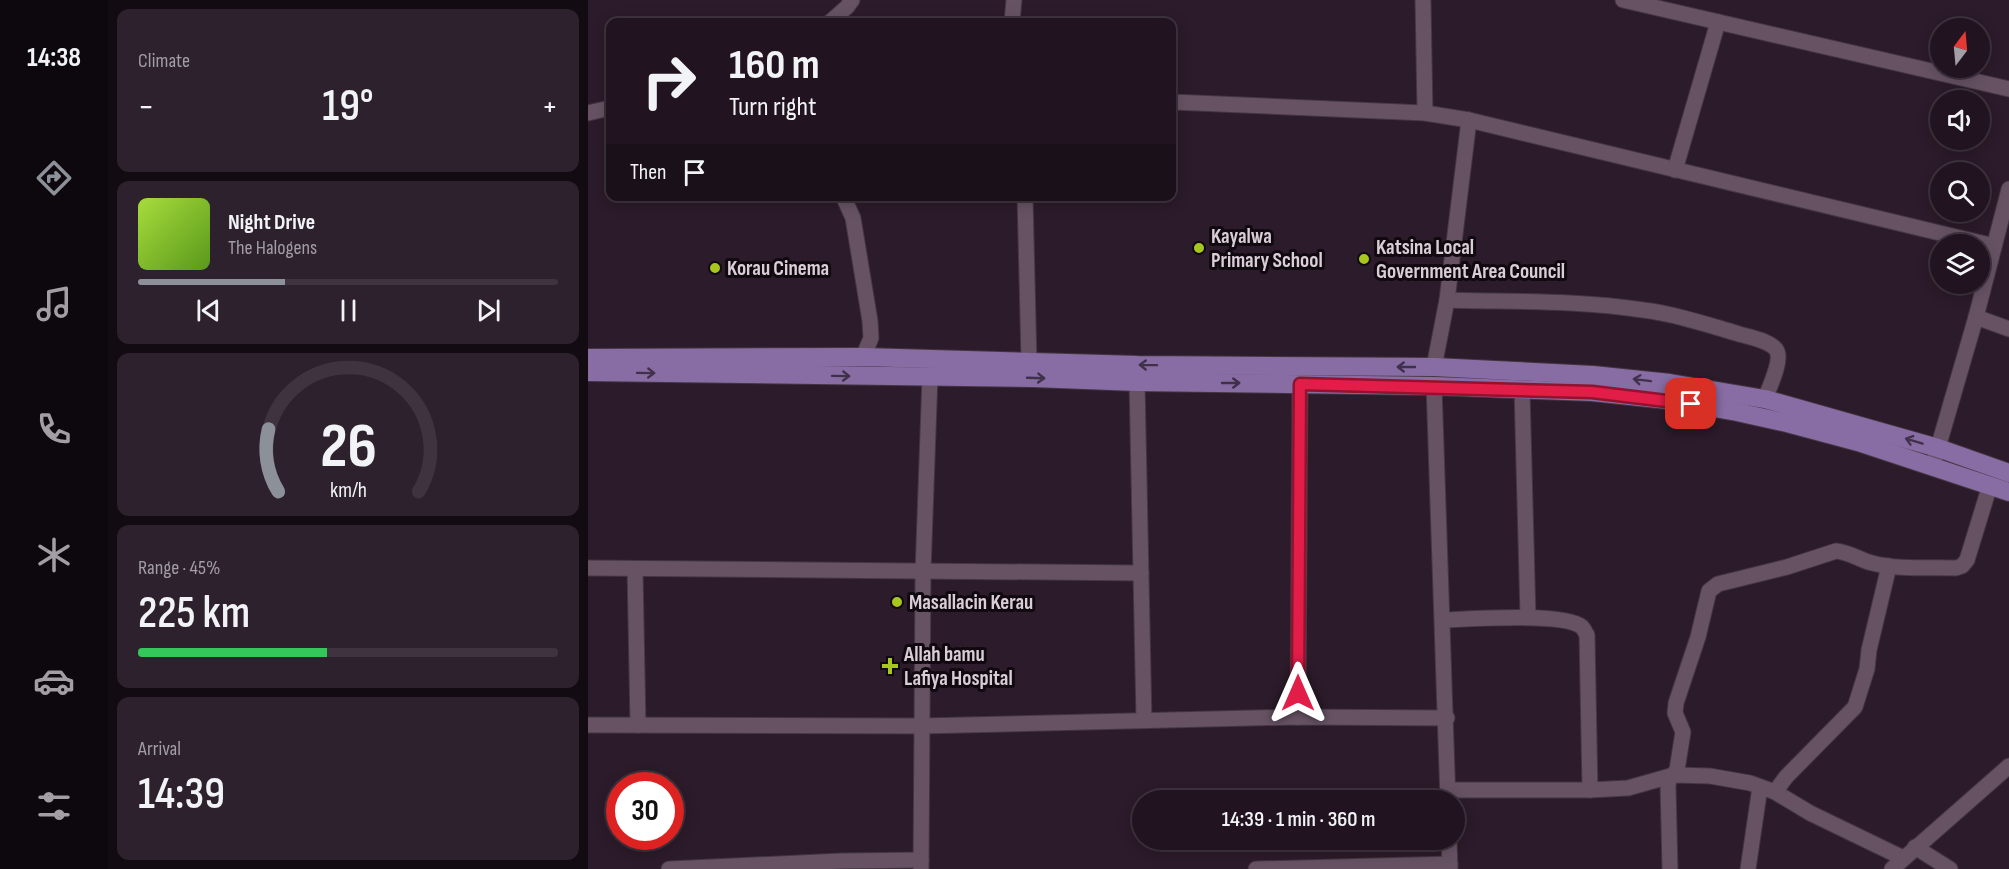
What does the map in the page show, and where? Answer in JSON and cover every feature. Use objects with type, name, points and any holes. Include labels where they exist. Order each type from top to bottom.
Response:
[{"type":"main road","points":[[588,358],[863,357],[1138,365],[1434,367],[1630,378],[1765,399],[1935,457],[2009,492]]},
{"type":"main road","points":[[588,372],[1434,386],[1592,392],[1628,395],[1737,412],[1858,442],[2009,473]]},
{"type":"street","points":[[835,18],[852,0]]},
{"type":"street","points":[[1012,18],[1014,0]]},
{"type":"street","points":[[1423,0],[1425,113]]},
{"type":"street","points":[[1623,0],[2009,89]]},
{"type":"street","points":[[1676,170],[1718,22]]},
{"type":"street","points":[[1176,102],[1425,113],[1469,120],[1676,170],[2000,238]]},
{"type":"street","points":[[588,113],[606,109]]},
{"type":"street","points":[[1434,367],[1447,300],[1469,120]]},
{"type":"street","points":[[1935,457],[2000,238],[2009,189]]},
{"type":"street","points":[[846,201],[854,218],[870,321],[871,338],[863,357]]},
{"type":"street","points":[[1025,201],[1029,361]]},
{"type":"street","points":[[1447,300],[1596,305],[1644,310],[1749,337],[1772,345],[1777,351],[1779,359],[1765,399]]},
{"type":"street","points":[[1976,317],[2009,328]]},
{"type":"street","points":[[669,869],[921,864],[923,572],[930,376]]},
{"type":"street","points":[[1137,382],[1144,720]]},
{"type":"street","points":[[1298,717],[1300,384]]},
{"type":"street","points":[[1434,386],[1448,790]]},
{"type":"street","points":[[1522,390],[1528,617]]},
{"type":"street","points":[[1670,869],[1668,785],[1669,780],[1677,771],[1683,732],[1675,713],[1676,703],[1698,637],[1709,591],[1713,586],[1787,567],[1836,551],[1843,551],[1872,563],[1889,566],[1956,568],[1962,566],[1967,560],[1990,485]]},
{"type":"street","points":[[1748,869],[1767,790],[1786,777],[1854,707],[1867,669],[1869,650],[1889,566]]},
{"type":"street","points":[[588,568],[1141,573]]},
{"type":"street","points":[[634,569],[638,725]]},
{"type":"street","points":[[1443,620],[1528,617],[1573,623],[1582,627],[1587,635],[1590,790]]},
{"type":"street","points":[[588,725],[921,726],[1298,717],[1447,718]]},
{"type":"street","points":[[1892,869],[2009,766]]},
{"type":"street","points":[[1465,795],[1628,788],[1674,776],[1710,776],[1750,783],[1767,790],[1903,858]]},
{"type":"street","points":[[1915,847],[1950,869]]},
{"type":"street","points":[[1256,869],[1450,866],[1449,850]]},
{"type":"place","name":"Kayalwa Primary School","points":[[1199,248]]},
{"type":"place","name":"Katsina Local Government Area Council","points":[[1364,259]]},
{"type":"place","name":"Korau Cinema","points":[[715,268]]},
{"type":"place","name":"Masallacin Kerau","points":[[897,602]]},
{"type":"place","name":"Allah bamu Lafiya Hospital","points":[[890,666]]},
{"type":"route","points":[[1298,693],[1300,384],[1592,392],[1691,404]]}]
